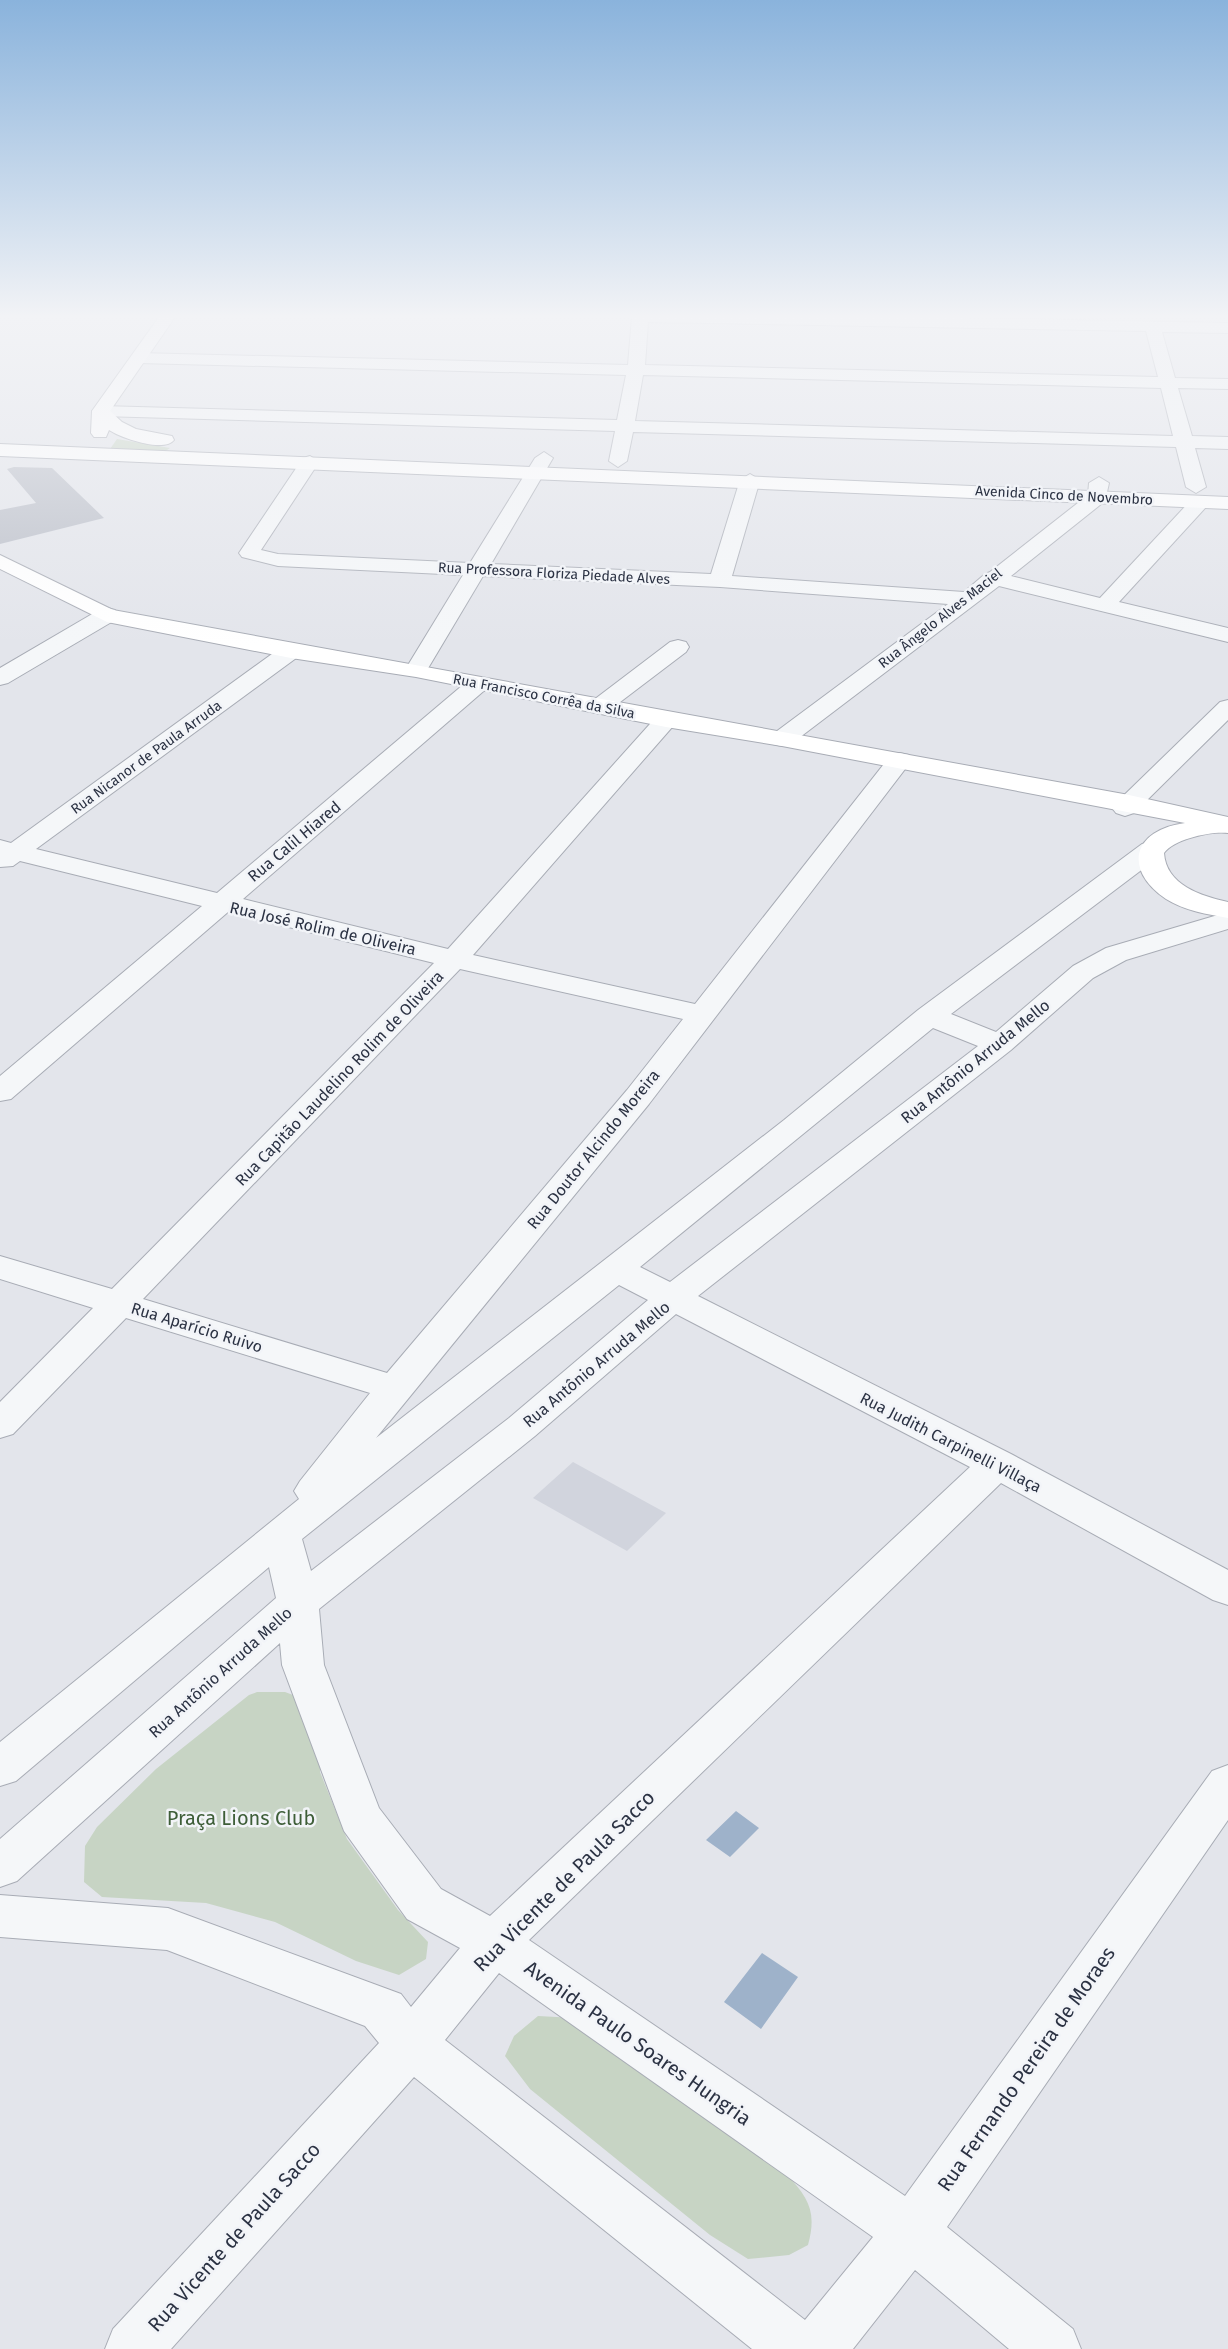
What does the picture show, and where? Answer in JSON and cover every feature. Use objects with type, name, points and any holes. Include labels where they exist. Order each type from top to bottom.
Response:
[{"type":"main road","points":[[87,452],[95,447],[99,438],[100,427]]},
{"type":"main road","name":"Avenida Cinco de Novembro","points":[[114,427],[129,435],[206,445],[539,464],[750,480],[1198,494],[1228,488]]},
{"type":"main road","name":"Avenida Cinco de Novembro","points":[[0,450],[310,462],[539,464],[618,461],[1098,490]]},
{"type":"main road","name":"Avenida Cinco de Novembro","points":[[1198,494],[1228,503]]},
{"type":"main road","name":"Rua Francisco Corrêa da Silva","points":[[0,561],[107,615],[291,651],[416,670],[666,720],[900,760],[1100,798],[1228,826]]},
{"type":"main road","name":"Rua Francisco Corrêa da Silva","points":[[1127,805],[1148,818],[1156,832],[1148,863],[1154,877],[1170,890],[1193,902],[1228,910]]},
{"type":"main road","points":[[1154,846],[1183,831],[1228,826]]},
{"type":"street","points":[[618,461],[624,427]]},
{"type":"street","points":[[705,427],[1228,443]]},
{"type":"street","points":[[1104,606],[1198,494],[1180,427]]},
{"type":"street","name":"Rua Professora Floriza Piedade Alves","points":[[310,462],[249,552],[278,560],[720,581],[969,599]]},
{"type":"street","points":[[416,670],[479,569],[539,464]]},
{"type":"street","points":[[720,581],[750,480]]},
{"type":"street","name":"Rua Ângelo Alves Maciel","points":[[782,739],[969,599],[1098,490]]},
{"type":"street","points":[[992,578],[1228,635]]},
{"type":"street","points":[[0,678],[107,615]]},
{"type":"street","points":[[599,707],[678,647]]},
{"type":"street","name":"Rua Nicanor de Paula Arruda","points":[[6,854],[291,651]]},
{"type":"street","name":"Rua Calil Hiared","points":[[0,1092],[478,684]]},
{"type":"street","points":[[1127,805],[1228,707]]},
{"type":"street","name":"Rua Capitão Laudelino Rolim de Oliveira","points":[[0,1425],[454,959],[666,720]]},
{"type":"street","name":"Rua Doutor Alcindo Moreira","points":[[281,1534],[395,1388],[630,1106],[900,760]]},
{"type":"street","points":[[0,1768],[281,1534],[795,1127],[928,1016],[1154,846]]},
{"type":"street","name":"Rua José Rolim de Oliveira","points":[[6,854],[454,959],[701,1014]]},
{"type":"street","name":"Rua Antônio Arruda Mello","points":[[0,1867],[298,1603],[522,1427],[673,1298],[1000,1044],[1083,972],[1116,954],[1228,920]]},
{"type":"street","points":[[928,1016],[1000,1044]]},
{"type":"street","name":"Rua Aparício Ruivo","points":[[0,1267],[395,1388]]},
{"type":"street","name":"Rua Judith Carpinelli Villaça","points":[[616,1269],[997,1464],[1228,1589]]},
{"type":"street","name":"Rua Vicente de Paula Sacco","points":[[133,2349],[411,2044],[494,1943],[997,1464]]},
{"type":"street","name":"Avenida Paulo Soares Hungria","points":[[281,1534],[298,1603],[303,1665],[360,1817],[424,1904],[494,1943],[911,2232],[1053,2349]]},
{"type":"street","name":"Rua Fernando Pereira de Moraes","points":[[818,2349],[911,2232],[1228,1784]]},
{"type":"street","points":[[0,1916],[168,1929],[383,2010],[411,2044],[797,2349]]},
{"type":"shaded area","points":[[573,1462],[666,1513],[627,1551],[533,1498]]},
{"type":"green space","points":[[117,439],[170,448],[164,452],[110,449]]},
{"type":"green space","name":"Praça Lions Club","points":[[257,1692],[285,1692],[309,1701],[321,1723],[320,1772],[347,1839],[398,1910],[428,1942],[426,1959],[399,1975],[356,1961],[275,1922],[206,1903],[102,1897],[84,1882],[85,1846],[97,1827],[156,1769],[249,1695]]},
{"type":"green space","points":[[538,2016],[575,2018],[786,2174],[809,2206],[812,2223],[808,2245],[789,2255],[748,2259],[710,2235],[530,2089],[505,2056],[514,2036]]},
{"type":"water","points":[[736,1811],[759,1828],[730,1857],[706,1840]]},
{"type":"water","points":[[762,1953],[798,1977],[761,2029],[724,2002]]},
{"type":"building","points":[[14,467],[52,468],[104,518],[0,544],[0,510],[36,503],[7,469]]}]
